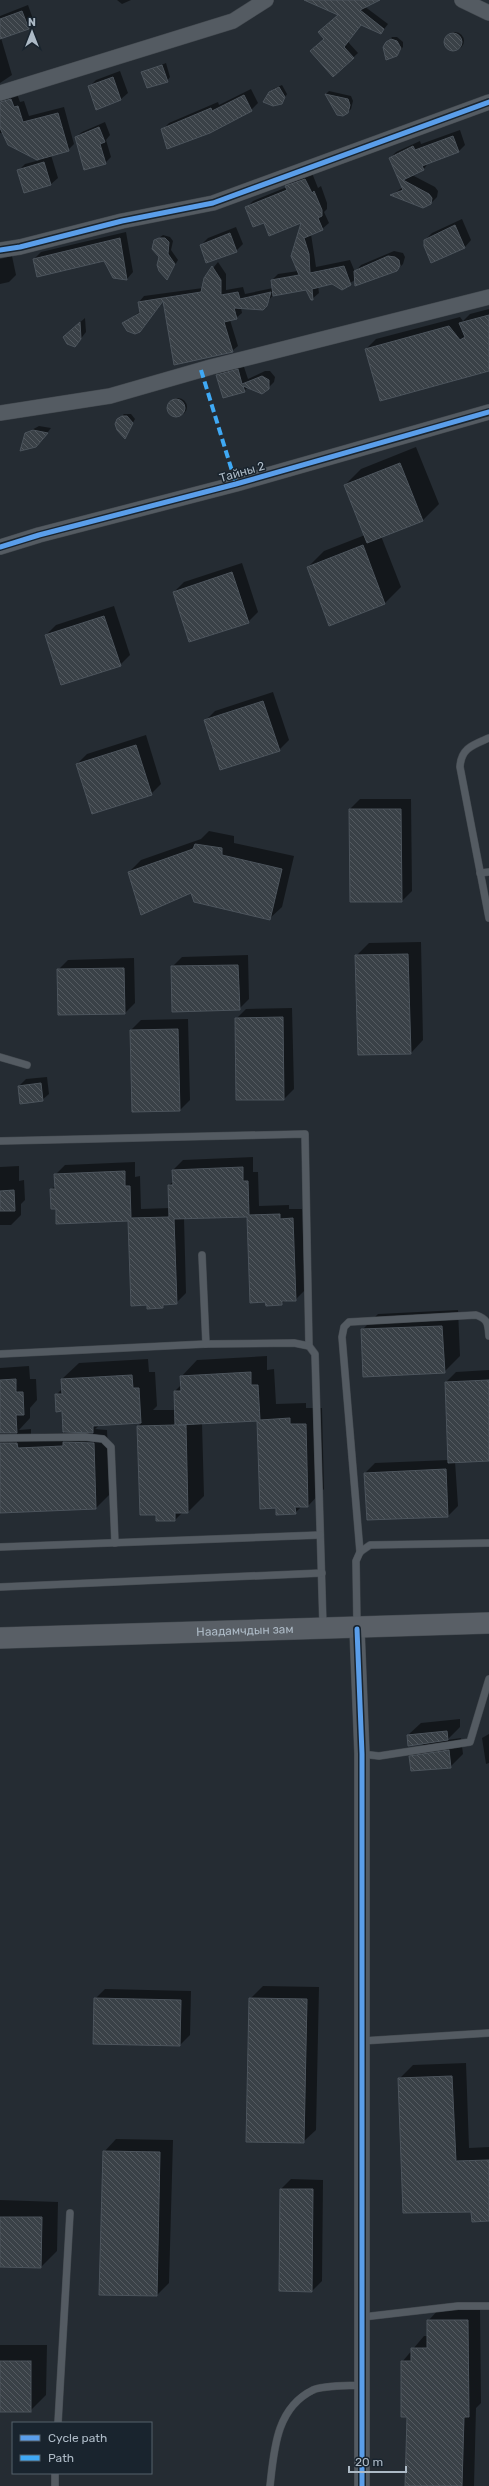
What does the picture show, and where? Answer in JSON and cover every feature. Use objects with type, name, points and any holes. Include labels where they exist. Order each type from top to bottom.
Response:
[{"type":"main road","name":"Наадамчдын зам","points":[[0,1638],[324,1630],[489,1624]]},
{"type":"street","points":[[0,93],[233,21],[266,0]]},
{"type":"street","points":[[462,0],[489,14]]},
{"type":"street","points":[[0,250],[20,247],[122,221],[212,202],[489,102]]},
{"type":"street","points":[[0,413],[110,396],[211,367],[489,297]]},
{"type":"street","name":"Тайны 2","points":[[0,547],[39,534],[236,484],[489,412]]},
{"type":"street","points":[[357,1629],[362,1754],[362,2486]]},
{"type":"lane","points":[[489,738],[467,747],[460,756],[489,918]]},
{"type":"lane","points":[[480,873],[489,872]]},
{"type":"lane","points":[[0,1057],[27,1064]]},
{"type":"lane","points":[[0,1140],[306,1134],[309,1346],[315,1354],[324,1630]]},
{"type":"lane","points":[[202,1256],[206,1344]]},
{"type":"lane","points":[[357,1629],[356,1561],[360,1552],[342,1337],[344,1327],[349,1322],[476,1315],[484,1318],[487,1323],[489,1336]]},
{"type":"lane","points":[[0,1354],[206,1344],[294,1343],[309,1346]]},
{"type":"lane","points":[[0,1438],[86,1437],[103,1440],[111,1447],[116,1543]]},
{"type":"lane","points":[[0,1547],[320,1535]]},
{"type":"lane","points":[[360,1552],[370,1545],[489,1543]]},
{"type":"lane","points":[[0,1587],[322,1573]]},
{"type":"lane","points":[[362,1754],[379,1756],[428,1750],[470,1742],[489,1679]]},
{"type":"lane","points":[[362,2041],[489,2034]]},
{"type":"lane","points":[[58,2422],[70,2213]]},
{"type":"lane","points":[[363,2317],[458,2306],[489,2306]]},
{"type":"lane","points":[[270,2486],[276,2436],[292,2404],[314,2389],[363,2384]]},
{"type":"lane","points":[[54,2486],[55,2474]]},
{"type":"building","points":[[304,0],[380,0],[360,10],[384,29],[381,34],[361,25],[344,47],[354,58],[333,77],[310,51],[324,39],[318,32],[338,15]]},
{"type":"building","points":[[22,11],[29,29],[0,39],[0,19]]},
{"type":"building","points":[[453,33],[459,36],[462,42],[459,48],[453,51],[447,48],[444,42],[447,36]]},
{"type":"building","points":[[391,39],[397,41],[401,48],[397,56],[386,60],[383,47],[386,42]]},
{"type":"building","points":[[162,65],[168,82],[147,88],[141,72]]},
{"type":"building","points":[[113,77],[121,100],[96,110],[88,86]]},
{"type":"building","points":[[279,87],[285,97],[282,104],[273,106],[263,102],[269,92]]},
{"type":"building","points":[[325,94],[348,99],[350,105],[348,113],[343,116],[337,115]]},
{"type":"building","points":[[244,95],[252,111],[210,133],[167,149],[161,129],[211,108],[212,111]]},
{"type":"building","points":[[11,99],[14,107],[18,106],[23,122],[58,113],[69,151],[37,160],[8,145],[0,128],[0,102]]},
{"type":"building","points":[[99,127],[105,142],[100,144],[106,164],[84,170],[75,137]]},
{"type":"building","points":[[453,136],[459,152],[422,166],[424,170],[403,180],[429,194],[432,198],[431,204],[423,208],[390,195],[403,190],[389,158],[413,146],[415,150]]},
{"type":"building","points":[[44,162],[51,185],[24,193],[17,170]]},
{"type":"building","points":[[305,179],[312,193],[314,191],[322,210],[322,216],[318,218],[323,230],[304,238],[309,254],[310,273],[344,266],[351,285],[342,290],[332,284],[312,289],[313,300],[311,300],[306,290],[273,296],[271,280],[299,275],[291,256],[301,223],[269,236],[264,223],[253,227],[245,207],[287,190],[285,186]]},
{"type":"building","points":[[455,225],[465,248],[431,263],[424,246],[424,240]]},
{"type":"building","points":[[230,233],[237,252],[206,263],[200,245]]},
{"type":"building","points":[[120,238],[127,280],[113,278],[104,261],[37,277],[33,259]]},
{"type":"building","points":[[165,238],[169,242],[168,254],[175,264],[167,280],[159,271],[157,265],[159,257],[152,249],[154,240]]},
{"type":"building","points":[[388,256],[395,257],[399,260],[400,266],[397,271],[355,286],[354,271]]},
{"type":"building","points":[[212,266],[221,280],[221,295],[238,292],[240,299],[271,292],[267,306],[263,310],[234,308],[237,319],[224,322],[233,352],[174,365],[163,301],[140,332],[135,334],[127,331],[122,323],[140,313],[138,302],[201,292],[204,278]]},
{"type":"building","points":[[489,315],[489,371],[380,401],[365,349],[449,326],[460,340],[465,337],[459,323]]},
{"type":"building","points":[[80,322],[81,339],[75,347],[67,344],[63,337]]},
{"type":"building","points":[[238,369],[242,384],[262,376],[269,380],[269,389],[262,394],[243,386],[245,392],[223,398],[216,375]]},
{"type":"building","points":[[176,399],[182,402],[185,408],[182,414],[176,417],[170,414],[167,408],[170,402]]},
{"type":"building","points":[[122,416],[127,416],[133,423],[125,439],[117,430],[115,424],[117,419]]},
{"type":"building","points":[[33,430],[48,433],[36,447],[20,451],[25,433]]},
{"type":"building","points":[[400,463],[423,521],[367,543],[344,485]]},
{"type":"building","points":[[363,545],[385,604],[329,626],[307,567]]},
{"type":"building","points":[[232,572],[249,623],[189,642],[173,592]]},
{"type":"building","points":[[104,616],[121,666],[61,685],[45,635]]},
{"type":"building","points":[[263,701],[280,751],[220,770],[204,720]]},
{"type":"building","points":[[136,745],[152,795],[92,814],[76,764]]},
{"type":"building","points":[[349,809],[401,809],[402,902],[350,902]]},
{"type":"building","points":[[195,844],[222,848],[222,855],[282,869],[270,920],[194,902],[191,893],[141,915],[128,872],[193,849]]},
{"type":"building","points":[[408,954],[411,1054],[358,1055],[355,955]]},
{"type":"building","points":[[238,965],[240,1010],[172,1012],[171,966]]},
{"type":"building","points":[[124,968],[125,1014],[58,1015],[57,969]]},
{"type":"building","points":[[283,1017],[284,1100],[236,1100],[235,1018]]},
{"type":"building","points":[[178,1029],[180,1111],[132,1112],[130,1030]]},
{"type":"building","points":[[41,1083],[43,1101],[20,1104],[18,1086]]},
{"type":"building","points":[[243,1167],[243,1181],[248,1181],[249,1215],[280,1214],[280,1219],[293,1218],[296,1301],[282,1301],[282,1305],[266,1306],[265,1302],[250,1303],[247,1217],[174,1219],[177,1304],[163,1305],[163,1308],[147,1309],[147,1305],[131,1306],[128,1221],[56,1224],[56,1209],[51,1209],[50,1189],[55,1189],[54,1174],[125,1171],[125,1186],[130,1186],[131,1218],[169,1217],[168,1185],[173,1185],[172,1170]]},
{"type":"building","points":[[14,1190],[15,1211],[0,1211],[0,1191]]},
{"type":"building","points":[[442,1326],[445,1373],[363,1377],[361,1329]]},
{"type":"building","points":[[251,1372],[251,1385],[258,1385],[260,1420],[290,1418],[290,1424],[306,1424],[308,1507],[295,1507],[296,1514],[276,1515],[276,1508],[260,1509],[257,1421],[178,1425],[186,1425],[188,1513],[175,1513],[175,1521],[156,1521],[156,1515],[140,1515],[137,1426],[175,1425],[174,1391],[181,1391],[180,1376]]},
{"type":"building","points":[[132,1375],[133,1388],[139,1388],[141,1423],[93,1426],[93,1433],[63,1432],[62,1411],[56,1412],[55,1394],[62,1394],[61,1379]]},
{"type":"building","points":[[16,1379],[16,1392],[23,1392],[24,1415],[16,1415],[17,1433],[0,1433],[0,1380]]},
{"type":"building","points":[[489,1380],[489,1461],[448,1463],[445,1382]]},
{"type":"building","points":[[63,1442],[94,1443],[96,1509],[0,1513],[0,1443],[17,1443],[18,1448],[63,1446]]},
{"type":"building","points":[[446,1469],[448,1517],[367,1520],[364,1473]]},
{"type":"building","points":[[447,1731],[448,1740],[408,1746],[407,1735]]},
{"type":"building","points":[[449,1750],[451,1768],[411,1771],[409,1756]]},
{"type":"building","points":[[94,1998],[181,2000],[180,2046],[93,2044]]},
{"type":"building","points":[[249,1998],[307,1999],[304,2143],[246,2142]]},
{"type":"building","points":[[452,2076],[456,2161],[489,2160],[489,2221],[472,2222],[471,2212],[403,2213],[398,2078]]},
{"type":"building","points":[[103,2151],[160,2152],[157,2296],[99,2295]]},
{"type":"building","points":[[280,2189],[313,2189],[312,2292],[279,2291]]},
{"type":"building","points":[[0,2217],[42,2217],[41,2268],[0,2267]]},
{"type":"building","points":[[427,2320],[468,2320],[469,2417],[464,2417],[462,2486],[405,2486],[407,2417],[401,2417],[401,2361],[411,2361],[411,2348],[427,2348]]},
{"type":"building","points":[[0,2361],[31,2361],[31,2412],[0,2412]]},
{"type":"marked path","points":[[201,370],[236,484]]},
{"type":"cycle path","points":[[0,250],[20,247],[122,221],[213,203],[489,102]]},
{"type":"cycle path","points":[[0,547],[39,535],[236,484],[489,412]]},
{"type":"cycle path","points":[[357,1629],[362,1754],[362,2486]]}]
